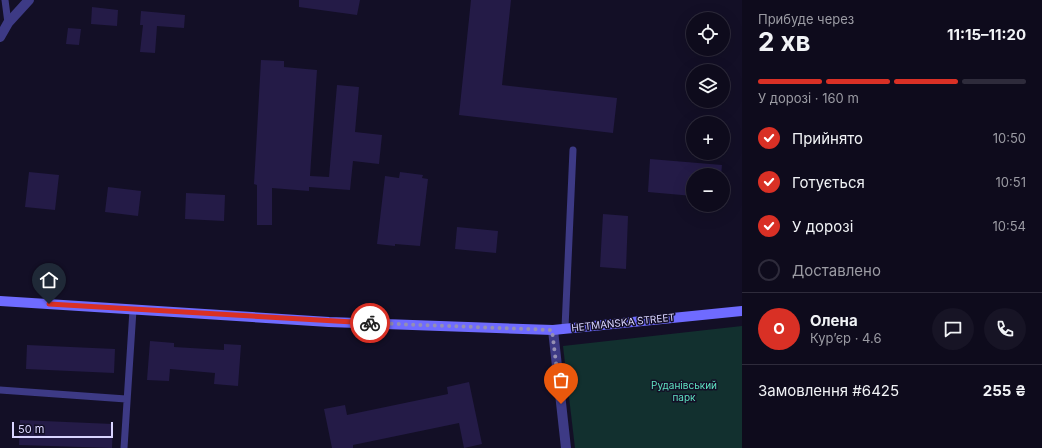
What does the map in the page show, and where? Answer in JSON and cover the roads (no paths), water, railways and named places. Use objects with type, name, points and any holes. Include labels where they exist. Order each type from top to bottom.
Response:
[{"type":"street","points":[[0,37],[8,23],[29,0]]},
{"type":"street","name":"HETMANSKA STREET","points":[[0,301],[328,322],[552,330],[742,311]]},
{"type":"street","points":[[552,330],[566,448]]},
{"type":"lane","points":[[5,0],[8,23]]},
{"type":"lane","points":[[565,328],[573,150]]},
{"type":"lane","points":[[124,448],[133,310]]},
{"type":"lane","points":[[0,390],[126,399]]},
{"type":"park label","name":"Руданівський парк","points":[[684,390]]}]
